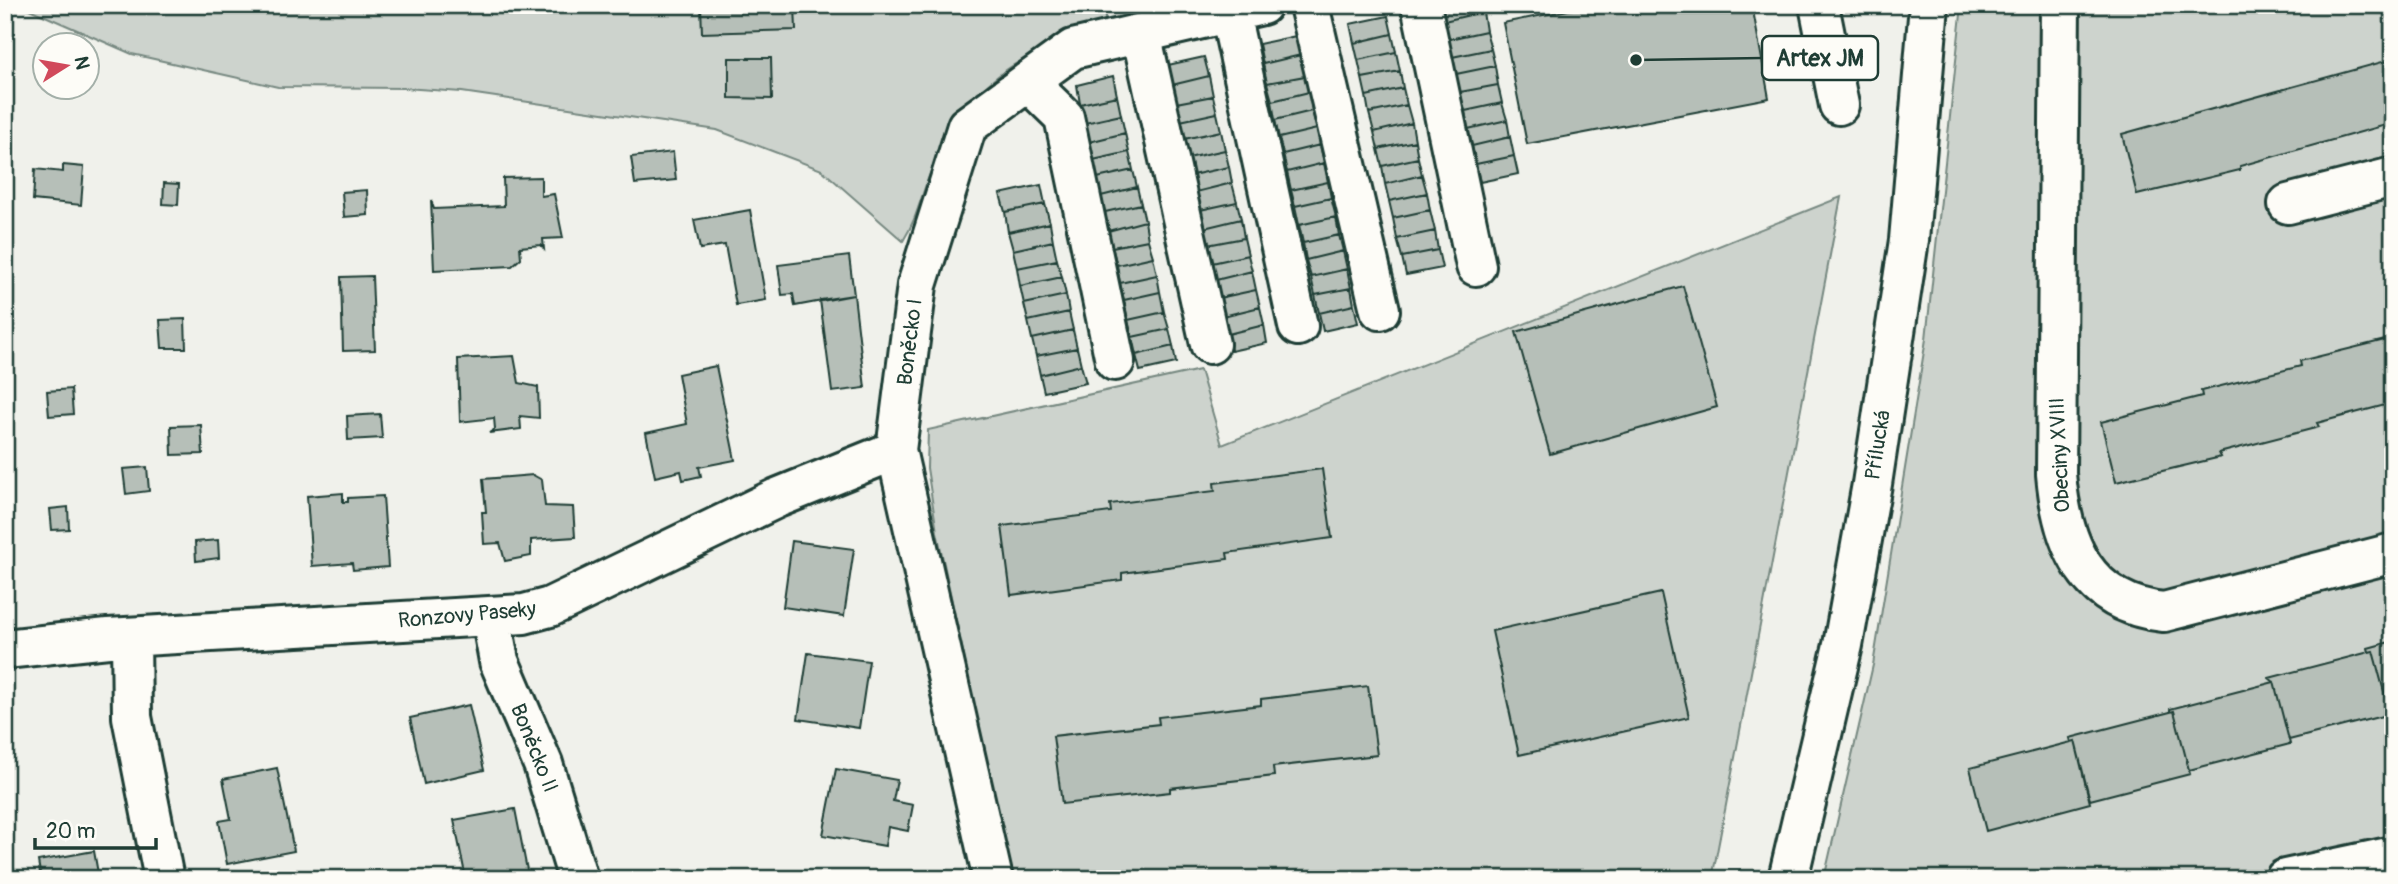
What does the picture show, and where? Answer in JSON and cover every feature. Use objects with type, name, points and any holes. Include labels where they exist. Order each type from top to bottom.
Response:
[{"type":"street","points":[[1309,5],[1380,310]]},
{"type":"street","points":[[1421,5],[1476,266]]},
{"type":"street","points":[[1819,5],[1839,105]]},
{"type":"street","name":"Přílucká","points":[[1788,879],[1843,645],[1872,484],[1909,240],[1929,5]]},
{"type":"street","name":"Obeciny XVIII","points":[[2060,5],[2056,474],[2060,511],[2070,545],[2086,569],[2110,595],[2133,607],[2164,612],[2393,553]]},
{"type":"street","points":[[1246,9],[1298,326]]},
{"type":"street","name":"Boněcko I","points":[[993,879],[896,450],[917,285],[967,126],[1073,49],[1246,9]]},
{"type":"street","points":[[1141,33],[1210,344]]},
{"type":"street","points":[[1028,82],[1064,117],[1115,361]]},
{"type":"street","points":[[2288,204],[2393,177]]},
{"type":"street","name":"Ronzovy Paseky","points":[[5,649],[131,637],[491,617],[550,607],[777,498],[896,450]]},
{"type":"street","name":"Boněcko II","points":[[491,617],[499,661],[543,764],[578,879]]},
{"type":"street","points":[[131,637],[132,717],[164,879]]},
{"type":"street","points":[[2285,879],[2393,856]]},
{"type":"shaded area","points":[[20,5],[1105,5],[1105,26],[1045,48],[999,75],[979,93],[946,140],[903,241],[822,170],[717,130],[462,92],[404,88],[278,87],[132,54],[102,41],[102,32],[82,32]]},
{"type":"shaded area","points":[[1962,5],[2393,5],[2393,879],[1824,879],[1873,665],[1926,339]]},
{"type":"shaded area","points":[[1841,197],[1712,879],[1012,879],[937,532],[927,468],[928,430],[1200,370],[1222,445]]},
{"type":"building","points":[[701,5],[795,5],[796,30],[702,33]]},
{"type":"building","points":[[1441,5],[1481,5],[1483,12],[1444,21]]},
{"type":"building","points":[[1593,5],[1752,5],[1769,98],[1527,144],[1503,23]]},
{"type":"building","points":[[1483,12],[1486,31],[1449,39],[1444,21]]},
{"type":"building","points":[[1388,16],[1392,34],[1354,43],[1350,24]]},
{"type":"building","points":[[1486,31],[1491,49],[1452,57],[1449,39]]},
{"type":"building","points":[[1392,34],[1396,52],[1358,60],[1354,43]]},
{"type":"building","points":[[1296,36],[1301,55],[1263,64],[1259,44]]},
{"type":"building","points":[[1491,49],[1495,66],[1456,74],[1452,57]]},
{"type":"building","points":[[1396,52],[1400,71],[1362,78],[1358,60]]},
{"type":"building","points":[[1301,55],[1305,76],[1267,83],[1263,64]]},
{"type":"building","points":[[1204,57],[1209,76],[1172,85],[1168,65]]},
{"type":"building","points":[[729,58],[771,58],[772,99],[729,98]]},
{"type":"building","points":[[2393,59],[2393,123],[2240,166],[2240,170],[2137,195],[2122,134]]},
{"type":"building","points":[[1495,66],[1498,85],[1460,92],[1456,74]]},
{"type":"building","points":[[1400,71],[1403,88],[1366,96],[1362,78]]},
{"type":"building","points":[[1113,76],[1117,96],[1080,104],[1077,85]]},
{"type":"building","points":[[1209,76],[1213,96],[1176,103],[1172,85]]},
{"type":"building","points":[[1305,76],[1309,92],[1272,101],[1267,83]]},
{"type":"building","points":[[1498,85],[1502,103],[1465,111],[1460,92]]},
{"type":"building","points":[[1403,88],[1407,105],[1369,113],[1366,96]]},
{"type":"building","points":[[1309,92],[1312,111],[1275,120],[1272,101]]},
{"type":"building","points":[[1117,96],[1121,115],[1085,123],[1080,104]]},
{"type":"building","points":[[1213,96],[1217,113],[1180,121],[1176,103]]},
{"type":"building","points":[[1502,103],[1507,120],[1468,129],[1465,111]]},
{"type":"building","points":[[1407,105],[1412,123],[1374,132],[1369,113]]},
{"type":"building","points":[[1312,111],[1317,129],[1279,138],[1275,120]]},
{"type":"building","points":[[1217,113],[1221,131],[1184,139],[1180,121]]},
{"type":"building","points":[[1121,115],[1125,133],[1089,142],[1085,123]]},
{"type":"building","points":[[1507,120],[1510,137],[1472,146],[1468,129]]},
{"type":"building","points":[[1412,123],[1415,141],[1378,149],[1374,132]]},
{"type":"building","points":[[1317,129],[1320,145],[1283,154],[1279,138]]},
{"type":"building","points":[[1221,131],[1225,150],[1188,158],[1184,139]]},
{"type":"building","points":[[1125,133],[1129,152],[1093,160],[1089,142]]},
{"type":"building","points":[[1510,137],[1514,156],[1476,164],[1472,146]]},
{"type":"building","points":[[1415,141],[1418,158],[1382,166],[1378,149]]},
{"type":"building","points":[[1320,145],[1324,163],[1287,172],[1283,154]]},
{"type":"building","points":[[1225,150],[1229,167],[1192,175],[1188,158]]},
{"type":"building","points":[[673,152],[676,180],[635,184],[631,157]]},
{"type":"building","points":[[1129,152],[1133,170],[1097,178],[1093,160]]},
{"type":"building","points":[[1514,156],[1518,174],[1480,182],[1476,164]]},
{"type":"building","points":[[1418,158],[1422,175],[1385,184],[1382,166]]},
{"type":"building","points":[[1324,163],[1328,182],[1291,190],[1287,172]]},
{"type":"building","points":[[63,165],[84,167],[81,205],[33,200],[35,169],[63,172]]},
{"type":"building","points":[[1229,167],[1232,183],[1196,192],[1192,175]]},
{"type":"building","points":[[1133,170],[1137,187],[1101,196],[1097,178]]},
{"type":"building","points":[[1422,175],[1427,193],[1389,201],[1385,184]]},
{"type":"building","points":[[541,177],[541,196],[554,194],[563,238],[543,239],[544,249],[541,245],[520,247],[521,258],[512,266],[434,270],[431,200],[434,209],[504,206],[503,178]]},
{"type":"building","points":[[1328,182],[1331,198],[1295,206],[1291,190]]},
{"type":"building","points":[[164,183],[179,184],[178,205],[163,204]]},
{"type":"building","points":[[1232,183],[1237,202],[1200,210],[1196,192]]},
{"type":"building","points":[[1041,185],[1045,204],[1005,212],[1000,194]]},
{"type":"building","points":[[1137,187],[1141,204],[1105,212],[1101,196]]},
{"type":"building","points":[[367,190],[368,215],[344,217],[342,192]]},
{"type":"building","points":[[1427,193],[1430,210],[1393,218],[1389,201]]},
{"type":"building","points":[[1331,198],[1336,217],[1299,225],[1295,206]]},
{"type":"building","points":[[1237,202],[1241,219],[1204,228],[1200,210]]},
{"type":"building","points":[[1045,204],[1050,223],[1008,232],[1005,212]]},
{"type":"building","points":[[1141,204],[1145,221],[1108,231],[1105,212]]},
{"type":"building","points":[[750,210],[766,300],[736,305],[725,245],[700,249],[694,220]]},
{"type":"building","points":[[1430,210],[1435,231],[1397,239],[1393,218]]},
{"type":"building","points":[[1336,217],[1339,235],[1303,243],[1299,225]]},
{"type":"building","points":[[1241,219],[1244,238],[1207,245],[1204,228]]},
{"type":"building","points":[[1145,221],[1148,240],[1112,247],[1108,231]]},
{"type":"building","points":[[1050,223],[1053,241],[1013,250],[1008,232]]},
{"type":"building","points":[[1435,231],[1438,250],[1402,257],[1397,239]]},
{"type":"building","points":[[1339,235],[1343,251],[1306,260],[1303,243]]},
{"type":"building","points":[[1244,238],[1248,255],[1212,263],[1207,245]]},
{"type":"building","points":[[1148,240],[1153,257],[1117,265],[1112,247]]},
{"type":"building","points":[[1053,241],[1057,260],[1017,268],[1013,250]]},
{"type":"building","points":[[1438,250],[1442,268],[1406,275],[1402,257]]},
{"type":"building","points":[[1343,251],[1347,269],[1311,277],[1306,260]]},
{"type":"building","points":[[1248,255],[1252,271],[1216,280],[1212,263]]},
{"type":"building","points":[[849,256],[854,295],[795,306],[793,294],[782,295],[778,265]]},
{"type":"building","points":[[1153,257],[1157,275],[1120,283],[1117,265]]},
{"type":"building","points":[[1057,260],[1062,277],[1020,286],[1017,268]]},
{"type":"building","points":[[1347,269],[1351,288],[1315,295],[1311,277]]},
{"type":"building","points":[[1252,271],[1256,290],[1219,298],[1216,280]]},
{"type":"building","points":[[1157,275],[1160,292],[1124,300],[1120,283]]},
{"type":"building","points":[[372,276],[375,350],[343,351],[341,277]]},
{"type":"building","points":[[1062,277],[1066,295],[1024,304],[1020,286]]},
{"type":"building","points":[[1683,286],[1717,407],[1550,454],[1516,332]]},
{"type":"building","points":[[1351,288],[1354,305],[1319,313],[1315,295]]},
{"type":"building","points":[[1256,290],[1260,307],[1223,316],[1219,298]]},
{"type":"building","points":[[1160,292],[1164,312],[1128,320],[1124,300]]},
{"type":"building","points":[[854,295],[865,388],[832,392],[820,300]]},
{"type":"building","points":[[1066,295],[1069,312],[1028,321],[1024,304]]},
{"type":"building","points":[[1354,305],[1358,323],[1323,331],[1319,313]]},
{"type":"building","points":[[1260,307],[1264,325],[1228,334],[1223,316]]},
{"type":"building","points":[[1069,312],[1073,330],[1032,339],[1028,321]]},
{"type":"building","points":[[1164,312],[1169,329],[1132,337],[1128,320]]},
{"type":"building","points":[[185,319],[186,348],[162,348],[160,320]]},
{"type":"building","points":[[1264,325],[1267,343],[1231,351],[1228,334]]},
{"type":"building","points":[[1169,329],[1173,346],[1136,355],[1132,337]]},
{"type":"building","points":[[1073,330],[1077,348],[1036,356],[1032,339]]},
{"type":"building","points":[[2393,338],[2393,403],[2317,423],[2319,427],[2219,453],[2221,457],[2116,482],[2101,422],[2202,396],[2201,391],[2301,366],[2300,361]]},
{"type":"building","points":[[1173,346],[1176,363],[1140,371],[1136,355]]},
{"type":"building","points":[[1077,348],[1081,365],[1040,375],[1036,356]]},
{"type":"building","points":[[514,356],[519,383],[538,387],[539,418],[520,416],[521,429],[489,433],[495,429],[494,418],[460,422],[458,359]]},
{"type":"building","points":[[1081,365],[1086,383],[1044,392],[1040,375]]},
{"type":"building","points":[[716,366],[735,460],[699,467],[701,476],[683,480],[681,471],[655,477],[646,433],[687,424],[678,374]]},
{"type":"building","points":[[71,389],[73,414],[49,416],[47,391]]},
{"type":"building","points":[[380,414],[382,438],[348,440],[347,416]]},
{"type":"building","points":[[201,425],[203,454],[172,455],[171,426]]},
{"type":"building","points":[[147,467],[149,491],[126,494],[123,469]]},
{"type":"building","points":[[1322,469],[1332,538],[1227,553],[1228,559],[1122,573],[1122,580],[1011,595],[1002,526],[1111,512],[1110,504],[1215,491],[1214,483]]},
{"type":"building","points":[[533,475],[542,480],[545,506],[573,507],[575,537],[531,540],[531,556],[505,561],[500,543],[484,544],[482,512],[486,512],[483,479]]},
{"type":"building","points":[[343,493],[343,502],[348,502],[348,498],[383,496],[388,567],[353,570],[352,563],[312,566],[307,496]]},
{"type":"building","points":[[68,507],[69,529],[52,530],[50,509]]},
{"type":"building","points":[[218,540],[219,558],[196,561],[195,542]]},
{"type":"building","points":[[792,541],[854,549],[844,616],[783,607]]},
{"type":"building","points":[[1661,593],[1689,717],[1519,755],[1492,631]]},
{"type":"building","points":[[2393,641],[2393,709],[2389,710],[2373,651],[2369,652],[2368,648]]},
{"type":"building","points":[[2373,651],[2390,714],[2289,740],[2274,682],[2269,678]]},
{"type":"building","points":[[808,653],[869,661],[859,728],[798,719]]},
{"type":"building","points":[[2274,682],[2290,744],[2189,770],[2174,711],[2170,712],[2170,709]]},
{"type":"building","points":[[1368,686],[1377,755],[1273,767],[1274,776],[1170,788],[1170,792],[1062,804],[1053,736],[1159,724],[1158,717],[1261,705],[1261,699]]},
{"type":"building","points":[[469,705],[484,770],[424,784],[410,718]]},
{"type":"building","points":[[2174,711],[2190,774],[2090,800],[2075,741],[2071,742],[2070,738]]},
{"type":"building","points":[[2075,741],[2090,803],[1986,831],[1970,768]]},
{"type":"building","points":[[277,768],[294,851],[227,864],[219,821],[231,819],[223,779]]},
{"type":"building","points":[[836,769],[897,780],[893,801],[913,805],[908,831],[888,827],[885,846],[823,835]]},
{"type":"building","points":[[515,809],[528,875],[466,879],[454,820]]},
{"type":"building","points":[[94,851],[99,879],[41,879],[38,861]]},
{"type":"place","name":"Artex JM","points":[[1636,60]]}]
